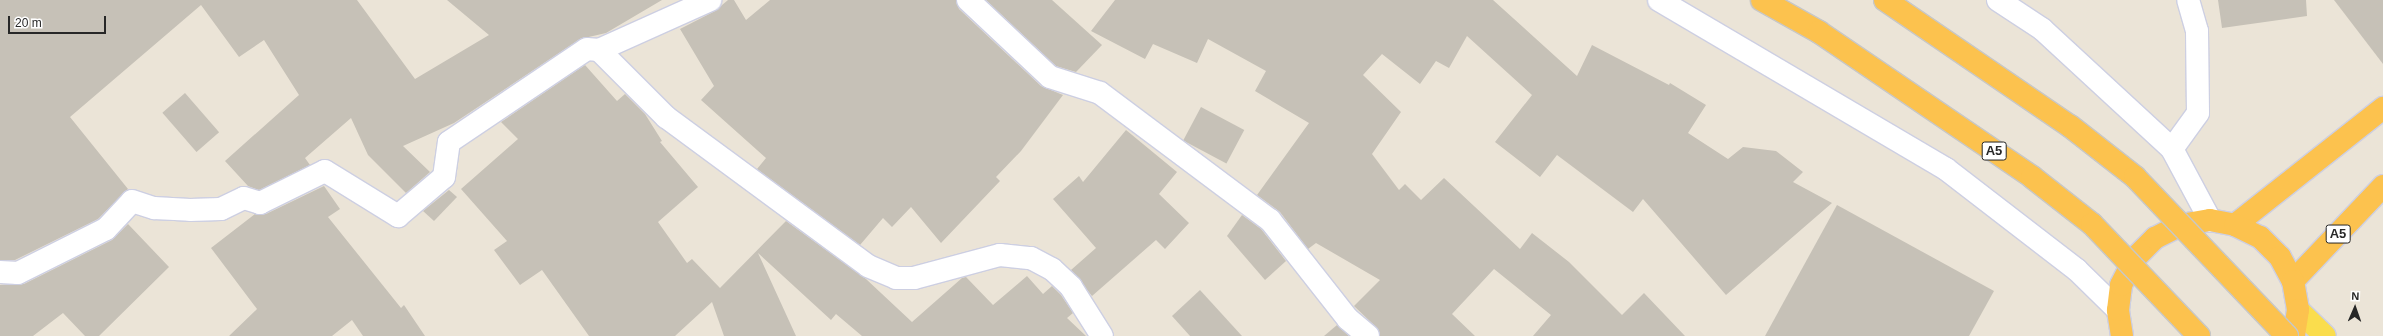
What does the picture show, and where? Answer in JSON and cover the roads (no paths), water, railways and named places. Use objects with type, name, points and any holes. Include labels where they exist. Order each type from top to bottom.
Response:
[{"type":"highway","name":"A5","points":[[1762,0],[1819,32],[2032,177],[2092,224],[2199,336]]},
{"type":"highway","points":[[1885,0],[2070,126],[2135,177],[2287,336]]},
{"type":"highway","points":[[2236,225],[2383,108]]},
{"type":"highway","name":"A5","points":[[2293,282],[2383,186]]},
{"type":"highway","points":[[2121,336],[2118,310],[2121,285],[2134,259],[2155,238],[2181,225],[2210,220],[2236,225],[2260,237],[2280,257],[2293,282],[2298,310],[2294,336]]},
{"type":"main road","points":[[2298,310],[2325,336]]},
{"type":"street","points":[[0,272],[18,273],[106,229],[132,201],[154,208],[190,210],[221,209],[244,198],[260,203],[325,171],[398,216],[444,178],[449,142],[588,49],[599,50],[710,0]]},
{"type":"street","points":[[968,0],[1050,77],[1100,93],[1270,220],[1348,319],[1368,336]]},
{"type":"street","points":[[1659,0],[1946,169],[2077,270],[2118,310]]},
{"type":"street","points":[[1998,0],[2042,29],[2172,149],[2210,220]]},
{"type":"street","points":[[2172,149],[2198,113],[2197,31],[2188,0]]},
{"type":"street","points":[[599,50],[666,117],[868,266],[896,278],[914,278],[1000,255],[1030,258],[1052,269],[1071,287],[1102,336]]}]
